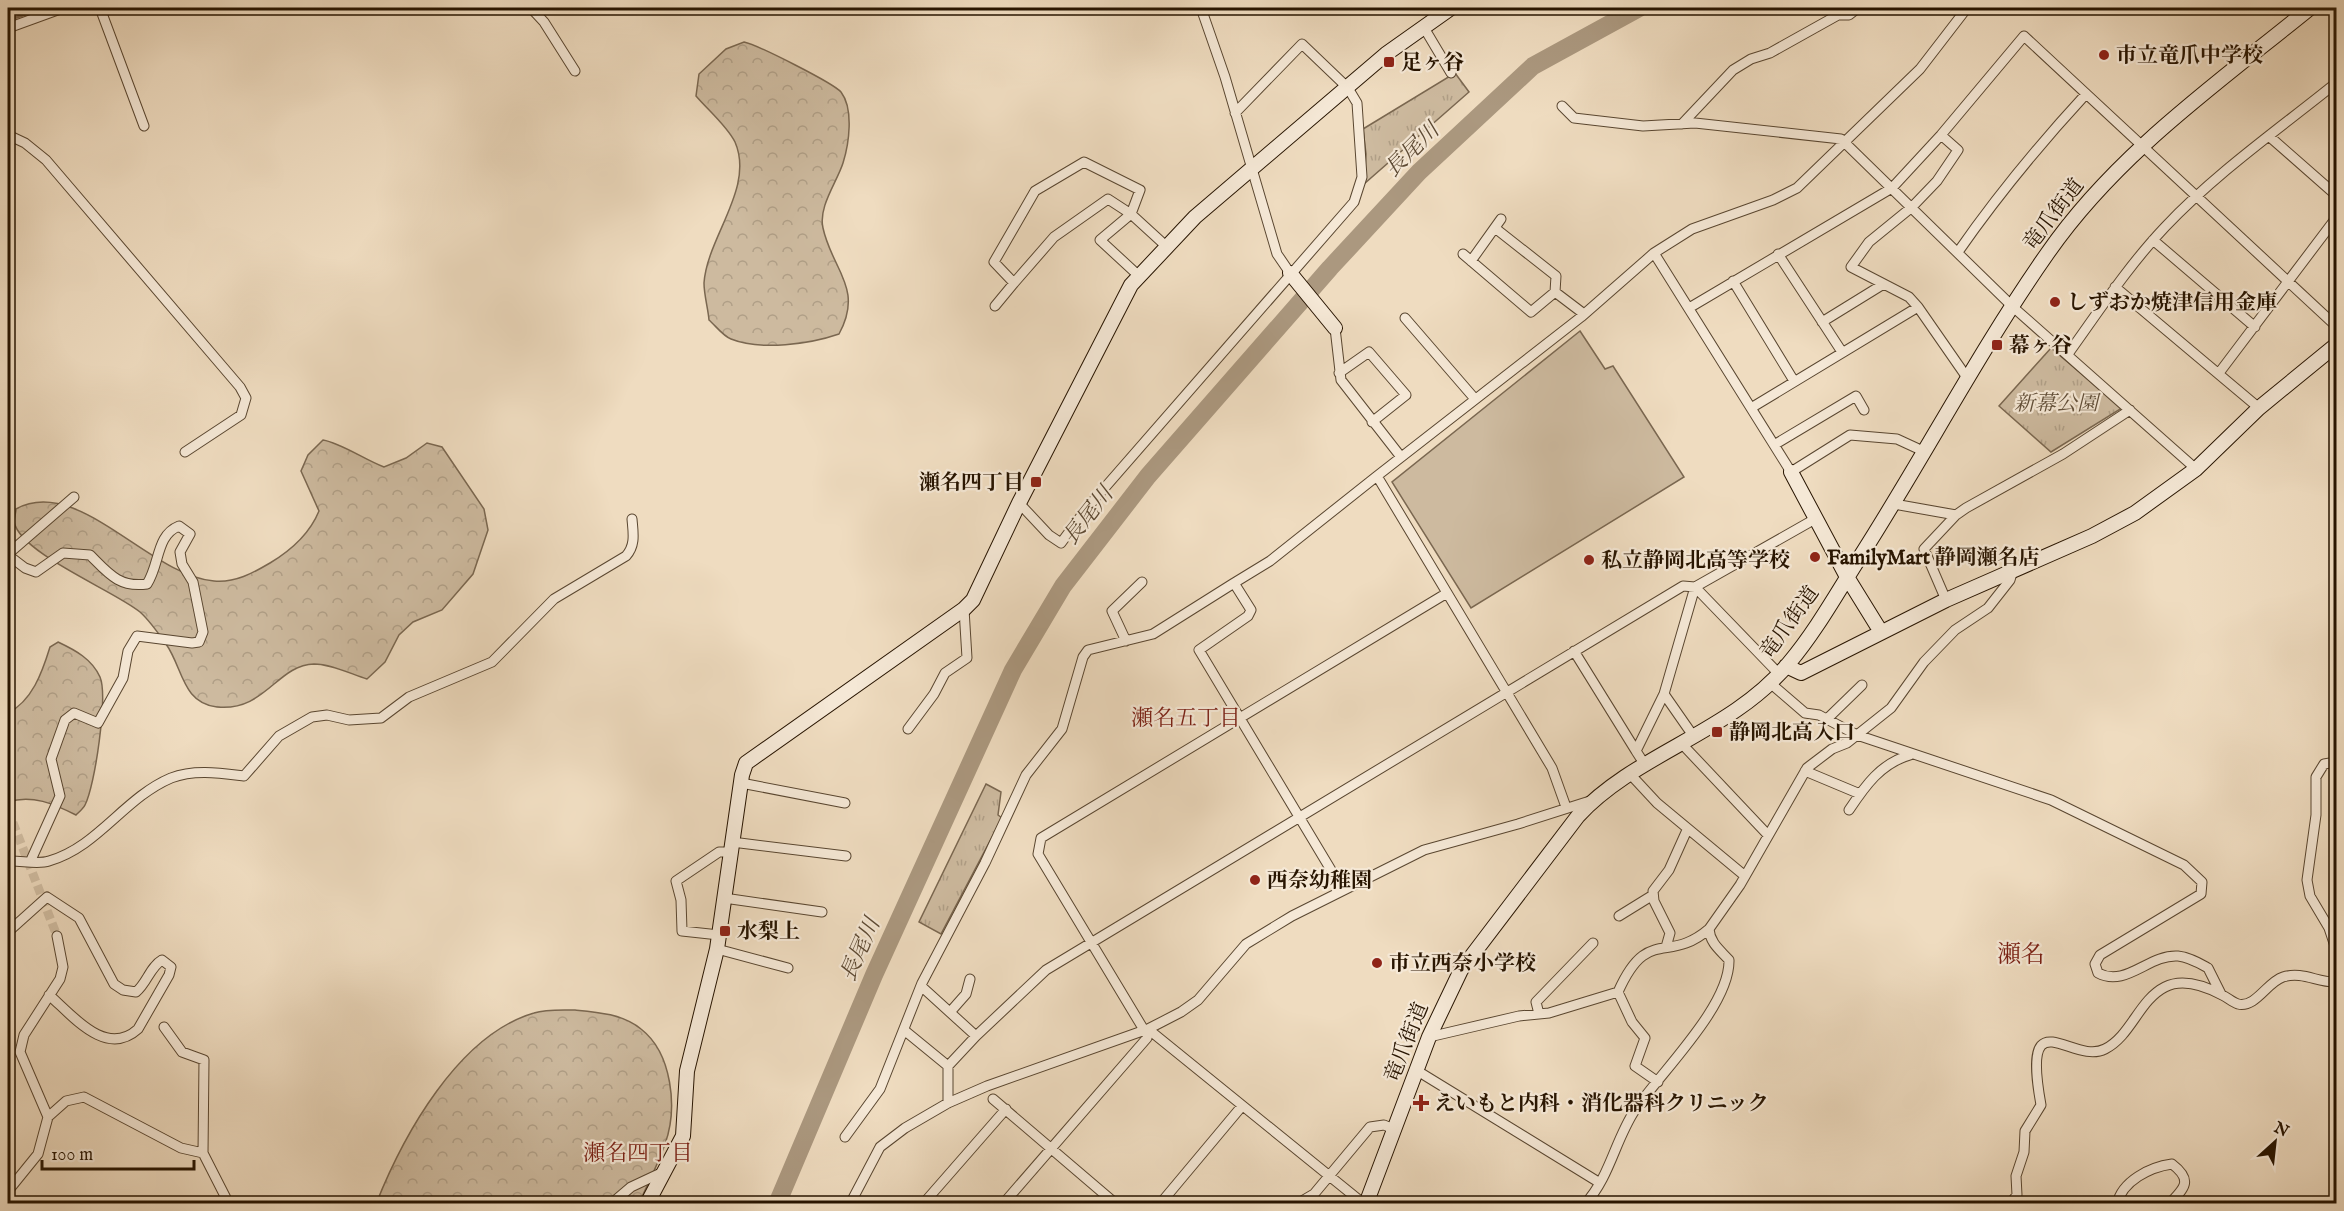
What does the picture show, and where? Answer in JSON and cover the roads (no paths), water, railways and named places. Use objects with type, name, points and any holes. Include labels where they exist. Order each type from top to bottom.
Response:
[{"type":"street","points":[[8,28],[63,8]]},
{"type":"street","points":[[100,8],[144,126]]},
{"type":"street","points":[[531,8],[544,21],[575,71]]},
{"type":"street","points":[[1200,8],[1235,113],[1277,254],[1335,328],[1339,373],[1348,391],[1401,457]]},
{"type":"street","points":[[648,1203],[683,1136],[687,1071],[717,949],[746,762],[964,609],[973,600],[1019,502],[1122,299],[1139,276],[1166,246],[1251,170],[1423,26],[1434,12],[1451,8]]},
{"type":"street","points":[[1682,124],[1733,70],[1751,59],[1770,53],[1838,15],[1849,15],[1858,8]]},
{"type":"street","points":[[845,1137],[880,1089],[921,986],[986,863],[1026,775],[1062,729],[1083,657],[1088,650],[1167,628],[1270,561],[1584,314],[1654,253],[1692,229],[1773,200],[1797,188],[1920,69],[1967,8]]},
{"type":"street","name":"竜爪街道","points":[[1365,1203],[1396,1130],[1429,1037],[1461,970],[1593,800],[1645,765],[1729,717],[1778,674],[1847,577],[2047,253],[2076,215],[2142,145],[2310,8]]},
{"type":"street","points":[[1423,26],[1451,73]]},
{"type":"street","points":[[1689,308],[1892,188],[1941,135],[2024,36],[2337,326]]},
{"type":"street","points":[[1019,502],[1049,535],[1061,543],[1087,508],[1354,202],[1362,177],[1357,103],[1348,88],[1302,44],[1235,113]]},
{"type":"street","points":[[2068,354],[2115,287],[2153,240],[2197,195],[2337,83]]},
{"type":"street","points":[[1958,252],[1995,198],[2086,94]]},
{"type":"street","points":[[1562,106],[1574,118],[1643,126],[1682,124],[1841,139],[2013,307],[2196,469]]},
{"type":"street","points":[[8,135],[25,143],[46,160],[240,387],[246,398],[241,415],[185,452]]},
{"type":"street","points":[[1941,135],[1958,150],[1937,181],[1912,207],[1869,242],[1851,267],[1909,297],[1968,379]]},
{"type":"street","points":[[2270,137],[2337,195]]},
{"type":"street","points":[[1014,283],[994,262],[999,252],[1035,191],[1084,162],[1140,190],[1131,214],[1100,240],[1139,276]]},
{"type":"street","points":[[995,306],[1054,237],[1108,199],[1131,214],[1166,246]]},
{"type":"street","points":[[2219,373],[2337,218]]},
{"type":"street","points":[[1471,261],[1501,219]]},
{"type":"street","points":[[1463,254],[1532,312],[1555,292],[1556,276],[1495,228]]},
{"type":"street","points":[[2153,240],[2254,327]]},
{"type":"street","points":[[1654,253],[1791,472],[1847,577],[1881,632]]},
{"type":"street","points":[[1778,254],[1842,352]]},
{"type":"street","points":[[1733,281],[1794,381]]},
{"type":"street","points":[[1822,322],[1882,285]]},
{"type":"street","points":[[2115,287],[2259,408]]},
{"type":"street","points":[[1555,292],[1584,314]]},
{"type":"street","points":[[1751,408],[1918,307]]},
{"type":"street","points":[[1405,318],[1475,399]]},
{"type":"street","points":[[1778,674],[1801,673],[1946,600],[2092,536],[2135,513],[2196,469],[2259,408],[2337,345]]},
{"type":"street","points":[[1339,373],[1369,352],[1406,395],[1372,422]]},
{"type":"street","points":[[1774,445],[1856,396],[1864,410]]},
{"type":"street","points":[[1946,600],[1924,549],[1956,515],[2063,454],[2130,410]]},
{"type":"street","points":[[1791,472],[1850,435],[1898,440],[1923,452]]},
{"type":"street","points":[[1377,476],[1552,768],[1566,807]]},
{"type":"street","points":[[31,860],[60,796],[51,759],[66,720],[74,713],[98,723],[123,678],[129,651],[137,636],[192,643],[199,642],[203,632],[193,582],[182,564],[180,552],[190,534],[179,526],[169,530],[162,540],[156,570],[147,584],[132,586],[112,577],[90,555],[63,554],[36,572],[25,568],[8,554],[74,496]]},
{"type":"street","points":[[1894,504],[1956,515]]},
{"type":"street","points":[[8,861],[46,862],[72,853],[133,802],[171,778],[206,771],[244,776],[279,736],[312,717],[327,715],[349,720],[381,718],[409,697],[492,662],[530,620],[554,599],[626,556],[634,539],[632,519]]},
{"type":"street","points":[[948,1103],[948,1066],[975,1036],[1046,970],[1683,586],[1695,586],[1815,519]]},
{"type":"street","points":[[1658,1082],[1635,1065],[1646,1038],[1632,1022],[1618,992],[1628,968],[1650,949],[1695,941],[1709,928],[1745,876],[1805,771],[1818,758],[1857,735],[1892,708],[1924,662],[1954,630],[1988,608],[2010,580],[2013,570]]},
{"type":"street","points":[[1126,641],[1112,611],[1142,582]]},
{"type":"street","points":[[1234,583],[1251,610],[1248,616],[1199,650],[1343,890]]},
{"type":"street","points":[[1695,586],[1778,674],[1805,712],[1827,719],[1857,735],[2050,800],[2100,822],[2196,874],[2202,882],[2201,894],[2100,955],[2095,964],[2098,973],[2106,978],[2116,978],[2160,958],[2177,956],[2208,968],[2221,994]]},
{"type":"street","points":[[1636,751],[1664,693],[1695,586]]},
{"type":"street","points":[[1365,1203],[1329,1178],[1146,1030],[1038,854],[1041,838],[1447,593]]},
{"type":"street","points":[[908,729],[934,694],[945,672],[967,658],[964,609]]},
{"type":"street","points":[[1574,651],[1645,765]]},
{"type":"street","points":[[1827,719],[1862,686]]},
{"type":"street","points":[[1664,693],[1688,741],[1754,824],[1767,834]]},
{"type":"street","points":[[1849,810],[1874,776],[1890,763],[1910,754]]},
{"type":"street","points":[[2337,762],[2324,764],[2316,777],[2316,815],[2307,880],[2310,896],[2329,927],[2337,949]]},
{"type":"street","points":[[1805,771],[1860,794]]},
{"type":"street","points":[[1631,776],[1687,830],[1745,876]]},
{"type":"street","points":[[741,783],[845,803]]},
{"type":"street","points":[[850,1203],[880,1148],[905,1128],[948,1103],[1146,1030],[1181,1012],[1198,1000],[1246,944],[1292,916],[1424,850],[1593,800]]},
{"type":"street","points":[[1619,916],[1653,895],[1658,883],[1669,870],[1687,830]]},
{"type":"street","points":[[719,935],[682,931],[681,900],[676,881],[719,852],[732,847],[846,856]]},
{"type":"street","points":[[1653,895],[1670,933],[1666,947]]},
{"type":"street","points":[[8,932],[47,897],[79,918],[114,984],[123,990],[136,992],[157,963],[162,960],[171,967],[169,975],[138,1029],[131,1035],[118,1039],[103,1039],[49,995]]},
{"type":"street","points":[[724,897],[822,912]]},
{"type":"street","points":[[1585,1203],[1600,1183],[1621,1134],[1635,1110],[1704,1022],[1730,971],[1729,960],[1710,937],[1709,928]]},
{"type":"street","points":[[48,1118],[20,1052],[24,1035],[60,979],[63,967],[57,936]]},
{"type":"street","points":[[1539,1014],[1536,1002],[1593,943]]},
{"type":"street","points":[[717,949],[788,968]]},
{"type":"street","points":[[2014,1202],[2018,1187],[2016,1176],[2024,1152],[2025,1131],[2041,1105],[2035,1060],[2038,1049],[2045,1044],[2058,1041],[2088,1051],[2100,1052],[2112,1046],[2123,1035],[2164,988],[2178,983],[2191,983],[2221,994],[2236,1004],[2245,1004],[2283,977],[2305,974],[2337,982]]},
{"type":"street","points":[[951,1011],[966,994],[970,979]]},
{"type":"street","points":[[921,986],[951,1011],[975,1036]]},
{"type":"street","points":[[1429,1037],[1519,1016],[1539,1014],[1618,992]]},
{"type":"street","points":[[164,1027],[182,1052],[204,1060],[203,1153],[230,1203]]},
{"type":"street","points":[[904,1030],[948,1066]]},
{"type":"street","points":[[1003,1203],[1147,1038],[1146,1030]]},
{"type":"street","points":[[1416,1070],[1600,1183]]},
{"type":"street","points":[[8,1191],[39,1154],[48,1118],[66,1101],[84,1097],[181,1148],[203,1153]]},
{"type":"street","points":[[993,1099],[1116,1203]]},
{"type":"street","points":[[1160,1203],[1242,1106]]},
{"type":"street","points":[[924,1203],[1005,1108]]},
{"type":"street","points":[[1297,1203],[1314,1194],[1370,1127],[1384,1125],[1396,1130]]},
{"type":"street","points":[[2117,1203],[2121,1191],[2129,1182],[2163,1165],[2172,1164],[2182,1172],[2186,1181],[2182,1191],[2169,1203]]},
{"type":"street","points":[[610,1203],[631,1187],[663,1172]]},
{"type":"waterway","points":[[8,20],[44,8]]},
{"type":"waterway","name":"長尾川","points":[[777,1204],[874,975],[1013,670],[1063,586],[1148,476],[1330,268],[1419,172],[1533,66],[1639,8]]},
{"type":"tunnel","points":[[8,810],[57,936]]},
{"type":"place","name":"市立竜爪中学校","points":[[2104,55]]},
{"type":"place","name":"足ヶ谷","points":[[1389,62]]},
{"type":"place","name":"しずおか焼津信用金庫","points":[[2055,302]]},
{"type":"place","name":"幕ヶ谷","points":[[1997,345]]},
{"type":"place","name":"瀬名四丁目","points":[[1036,482]]},
{"type":"place","name":"FamilyMart 静岡瀬名店","points":[[1815,557]]},
{"type":"place","name":"私立静岡北高等学校","points":[[1589,560]]},
{"type":"place","name":"静岡北高入口","points":[[1717,732]]},
{"type":"place","name":"西奈幼稚園","points":[[1255,880]]},
{"type":"place","name":"水梨上","points":[[725,931]]},
{"type":"place","name":"市立西奈小学校","points":[[1377,963]]},
{"type":"place","name":"えいもと内科・消化器科クリニック","points":[[1421,1103]]},
{"type":"district","name":"瀬名五丁目","points":[[1186,717]]},
{"type":"district","name":"瀬名","points":[[2021,954]]},
{"type":"district","name":"瀬名四丁目","points":[[638,1152]]},
{"type":"park label","name":"新幕公園","points":[[2056,403]]}]
